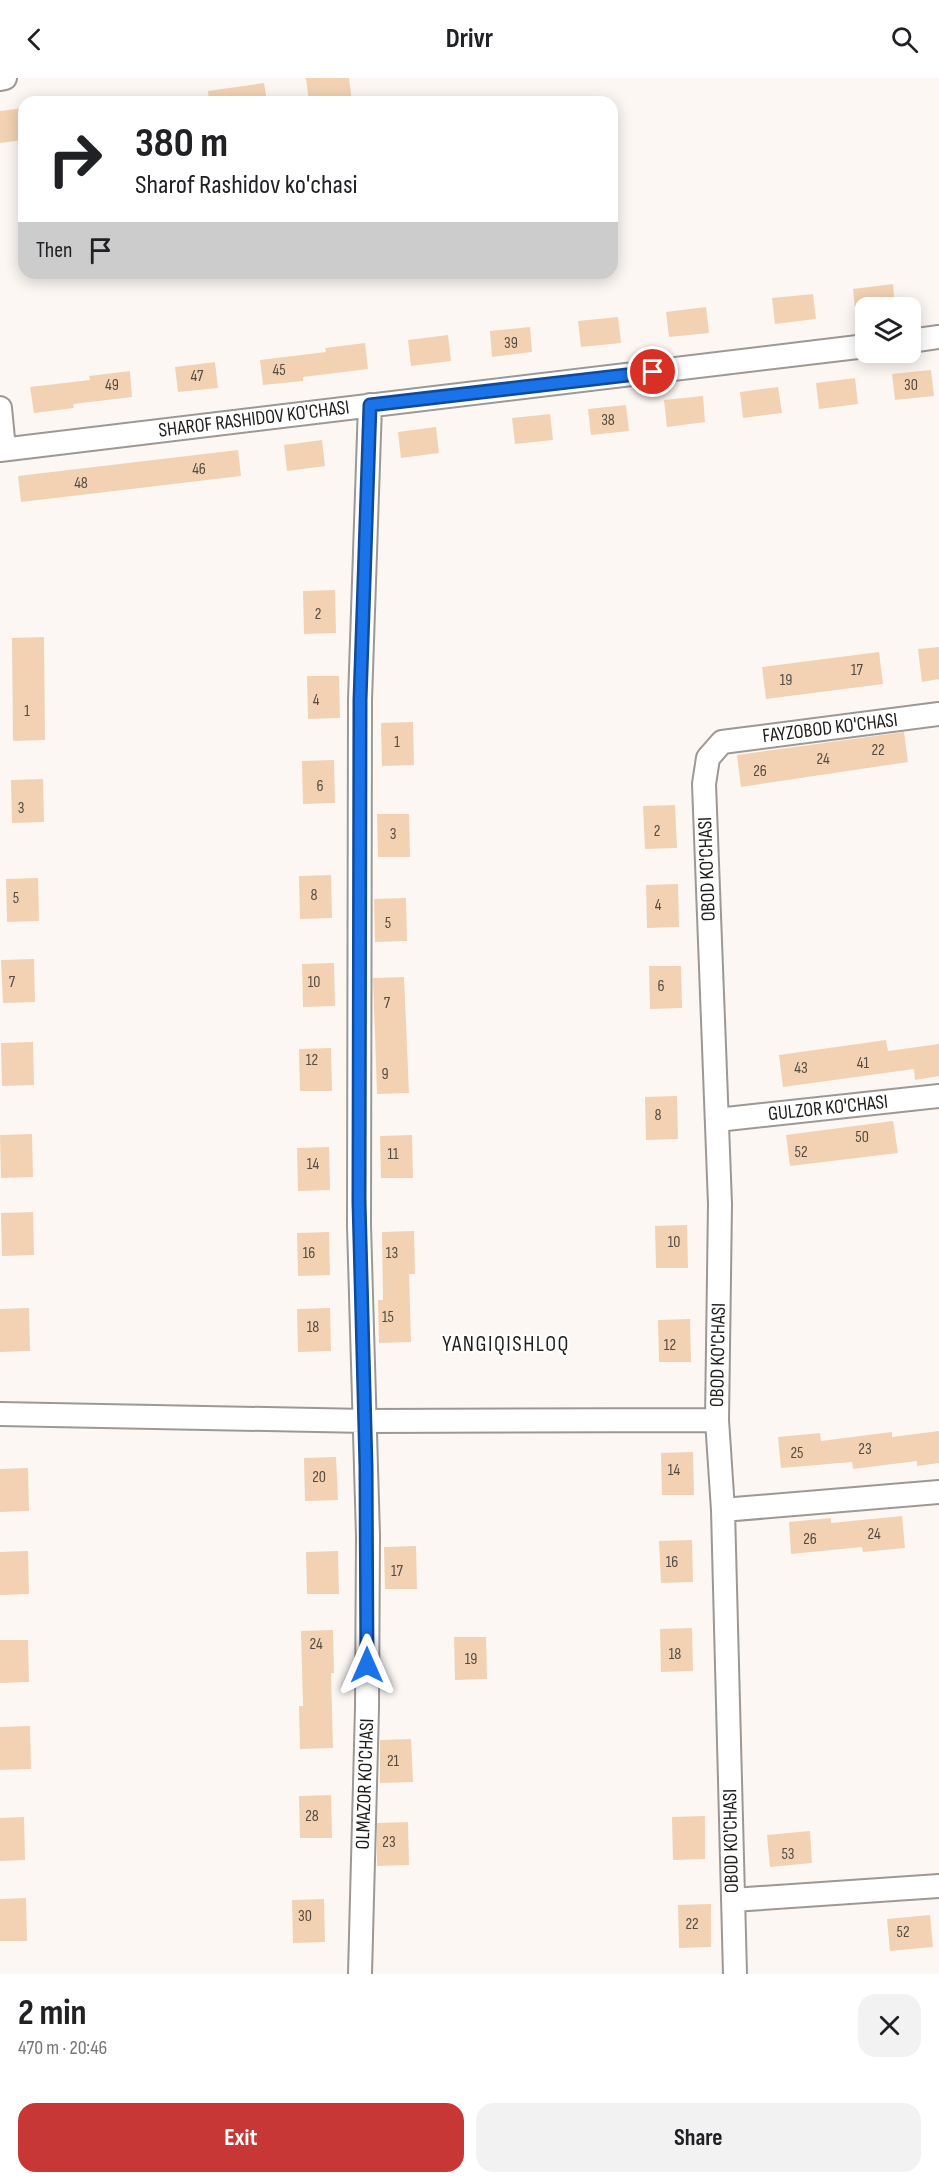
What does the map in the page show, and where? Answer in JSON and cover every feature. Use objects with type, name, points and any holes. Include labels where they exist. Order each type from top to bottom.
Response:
[{"type":"street","points":[[0,79],[5,78]]},
{"type":"street","points":[[921,339],[939,337]]},
{"type":"street","name":"SHAROF RASHIDOV KO'CHASI","points":[[2,449],[855,347]]},
{"type":"street","name":"OLMAZOR KO'CHASI","points":[[360,1974],[367,1708],[366,1421],[359,1226],[360,724],[370,405]]},
{"type":"street","points":[[0,408],[2,449]]},
{"type":"street","name":"FAYZOBOD KO'CHASI","points":[[722,742],[939,714]]},
{"type":"street","name":"OBOD KO'CHASI","points":[[722,742],[708,758],[704,784],[720,1204],[717,1420],[723,1510],[735,1974]]},
{"type":"street","name":"GULZOR KO'CHASI","points":[[717,1120],[939,1096]]},
{"type":"street","points":[[0,1414],[366,1421],[717,1420]]},
{"type":"street","points":[[723,1510],[939,1492]]},
{"type":"street","points":[[733,1900],[939,1886]]},
{"type":"building","points":[[306,78],[349,78],[351,96],[308,96]]},
{"type":"building","points":[[264,83],[266,96],[208,96],[208,91]]},
{"type":"building","points":[[18,109],[18,141],[0,143],[0,111]]},
{"type":"building","points":[[893,284],[894,297],[855,297],[855,308],[853,289]]},
{"type":"building","points":[[813,294],[816,319],[775,324],[772,298]]},
{"type":"building","points":[[706,307],[709,333],[669,337],[666,312]]},
{"type":"building","points":[[618,317],[621,343],[581,347],[578,321]]},
{"type":"building","points":[[530,327],[532,352],[492,357],[490,331]]},
{"type":"building","points":[[448,335],[451,361],[411,366],[408,340]]},
{"type":"building","points":[[365,343],[368,369],[303,377],[303,381],[263,385],[260,360],[326,352],[325,348]]},
{"type":"building","points":[[215,362],[218,388],[178,392],[175,367]]},
{"type":"building","points":[[931,370],[934,396],[895,400],[892,374]]},
{"type":"building","points":[[130,371],[132,397],[73,404],[74,408],[34,413],[30,387],[90,380],[89,376]]},
{"type":"building","points":[[855,378],[858,404],[819,409],[816,383]]},
{"type":"building","points":[[778,387],[782,413],[743,418],[740,392]]},
{"type":"building","points":[[703,396],[705,422],[667,427],[664,400]]},
{"type":"building","points":[[626,405],[629,431],[591,435],[588,409]]},
{"type":"building","points":[[550,414],[553,440],[515,444],[512,418]]},
{"type":"building","points":[[436,427],[439,453],[401,458],[398,432]]},
{"type":"building","points":[[322,440],[325,466],[287,471],[284,445]]},
{"type":"building","points":[[238,450],[241,476],[21,502],[18,476]]},
{"type":"building","points":[[335,590],[336,633],[304,634],[303,591]]},
{"type":"building","points":[[44,637],[45,740],[13,741],[12,638]]},
{"type":"building","points":[[939,647],[939,679],[922,682],[918,649]]},
{"type":"building","points":[[879,652],[883,684],[766,699],[762,667]]},
{"type":"building","points":[[307,676],[339,676],[340,718],[308,719]]},
{"type":"building","points":[[413,722],[414,765],[382,766],[381,723]]},
{"type":"building","points":[[904,732],[908,762],[741,787],[737,755]]},
{"type":"building","points":[[334,760],[335,803],[303,804],[302,761]]},
{"type":"building","points":[[43,779],[44,822],[12,823],[11,780]]},
{"type":"building","points":[[675,805],[677,848],[645,849],[643,806]]},
{"type":"building","points":[[377,814],[409,814],[410,857],[378,857]]},
{"type":"building","points":[[331,875],[332,918],[300,919],[299,876]]},
{"type":"building","points":[[38,878],[39,921],[7,922],[6,879]]},
{"type":"building","points":[[678,884],[679,927],[647,928],[646,885]]},
{"type":"building","points":[[406,898],[407,941],[375,942],[374,899]]},
{"type":"building","points":[[34,959],[35,1002],[3,1003],[1,960]]},
{"type":"building","points":[[334,963],[335,1006],[303,1007],[302,964]]},
{"type":"building","points":[[649,966],[681,966],[682,1008],[650,1009]]},
{"type":"building","points":[[404,977],[409,1093],[377,1094],[373,978]]},
{"type":"building","points":[[886,1040],[888,1051],[939,1044],[939,1076],[915,1080],[914,1069],[783,1087],[779,1055]]},
{"type":"building","points":[[33,1042],[34,1085],[2,1086],[1,1043]]},
{"type":"building","points":[[331,1048],[332,1091],[300,1091],[299,1049]]},
{"type":"building","points":[[677,1096],[678,1139],[646,1140],[645,1097]]},
{"type":"building","points":[[893,1121],[898,1153],[790,1166],[786,1135]]},
{"type":"building","points":[[32,1134],[33,1177],[1,1178],[0,1135]]},
{"type":"building","points":[[412,1135],[413,1178],[381,1178],[380,1136]]},
{"type":"building","points":[[329,1147],[330,1190],[298,1191],[297,1148]]},
{"type":"building","points":[[33,1212],[34,1255],[2,1256],[1,1213]]},
{"type":"building","points":[[687,1225],[688,1268],[656,1268],[655,1226]]},
{"type":"building","points":[[414,1231],[415,1274],[409,1274],[411,1342],[379,1343],[378,1300],[383,1300],[382,1232]]},
{"type":"building","points":[[329,1232],[330,1275],[298,1276],[297,1233]]},
{"type":"building","points":[[29,1308],[30,1351],[0,1352],[0,1309]]},
{"type":"building","points":[[330,1308],[331,1351],[298,1352],[297,1309]]},
{"type":"building","points":[[690,1319],[691,1362],[659,1362],[658,1320]]},
{"type":"building","points":[[939,1431],[939,1463],[917,1466],[917,1461],[853,1469],[852,1462],[781,1468],[778,1437],[820,1433],[821,1441],[892,1432],[892,1437]]},
{"type":"building","points":[[693,1452],[694,1495],[662,1495],[661,1453]]},
{"type":"building","points":[[336,1457],[338,1500],[305,1501],[304,1458]]},
{"type":"building","points":[[28,1468],[29,1511],[0,1512],[0,1469]]},
{"type":"building","points":[[902,1516],[905,1548],[863,1552],[862,1547],[791,1554],[789,1522],[831,1518],[831,1523]]},
{"type":"building","points":[[692,1540],[693,1582],[661,1583],[659,1541]]},
{"type":"building","points":[[416,1546],[417,1589],[385,1589],[384,1547]]},
{"type":"building","points":[[28,1551],[29,1594],[0,1595],[0,1552]]},
{"type":"building","points":[[338,1551],[339,1594],[307,1594],[306,1552]]},
{"type":"building","points":[[692,1628],[693,1671],[661,1672],[660,1629]]},
{"type":"building","points":[[333,1630],[334,1673],[331,1673],[333,1748],[300,1749],[299,1706],[303,1706],[301,1631]]},
{"type":"building","points":[[454,1637],[486,1637],[487,1679],[455,1680]]},
{"type":"building","points":[[0,1640],[28,1640],[29,1682],[0,1683]]},
{"type":"building","points":[[30,1726],[31,1769],[0,1770],[0,1727]]},
{"type":"building","points":[[411,1739],[413,1782],[380,1783],[380,1740]]},
{"type":"building","points":[[331,1795],[332,1838],[300,1838],[299,1796]]},
{"type":"building","points":[[705,1816],[705,1859],[673,1860],[672,1817]]},
{"type":"building","points":[[24,1817],[25,1860],[0,1861],[0,1818]]},
{"type":"building","points":[[408,1822],[409,1865],[377,1866],[377,1823]]},
{"type":"building","points":[[810,1831],[812,1863],[770,1867],[767,1835]]},
{"type":"building","points":[[26,1898],[27,1941],[0,1941],[0,1899]]},
{"type":"building","points":[[324,1899],[325,1942],[293,1943],[292,1900]]},
{"type":"building","points":[[711,1904],[711,1947],[679,1948],[678,1905]]},
{"type":"building","points":[[930,1915],[933,1947],[890,1951],[887,1919]]},
{"type":"district","name":"YANGIQISHLOQ","points":[[506,1344]]},
{"type":"route","points":[[367,1665],[366,1421],[359,1226],[360,700],[370,405],[653,372]]}]
